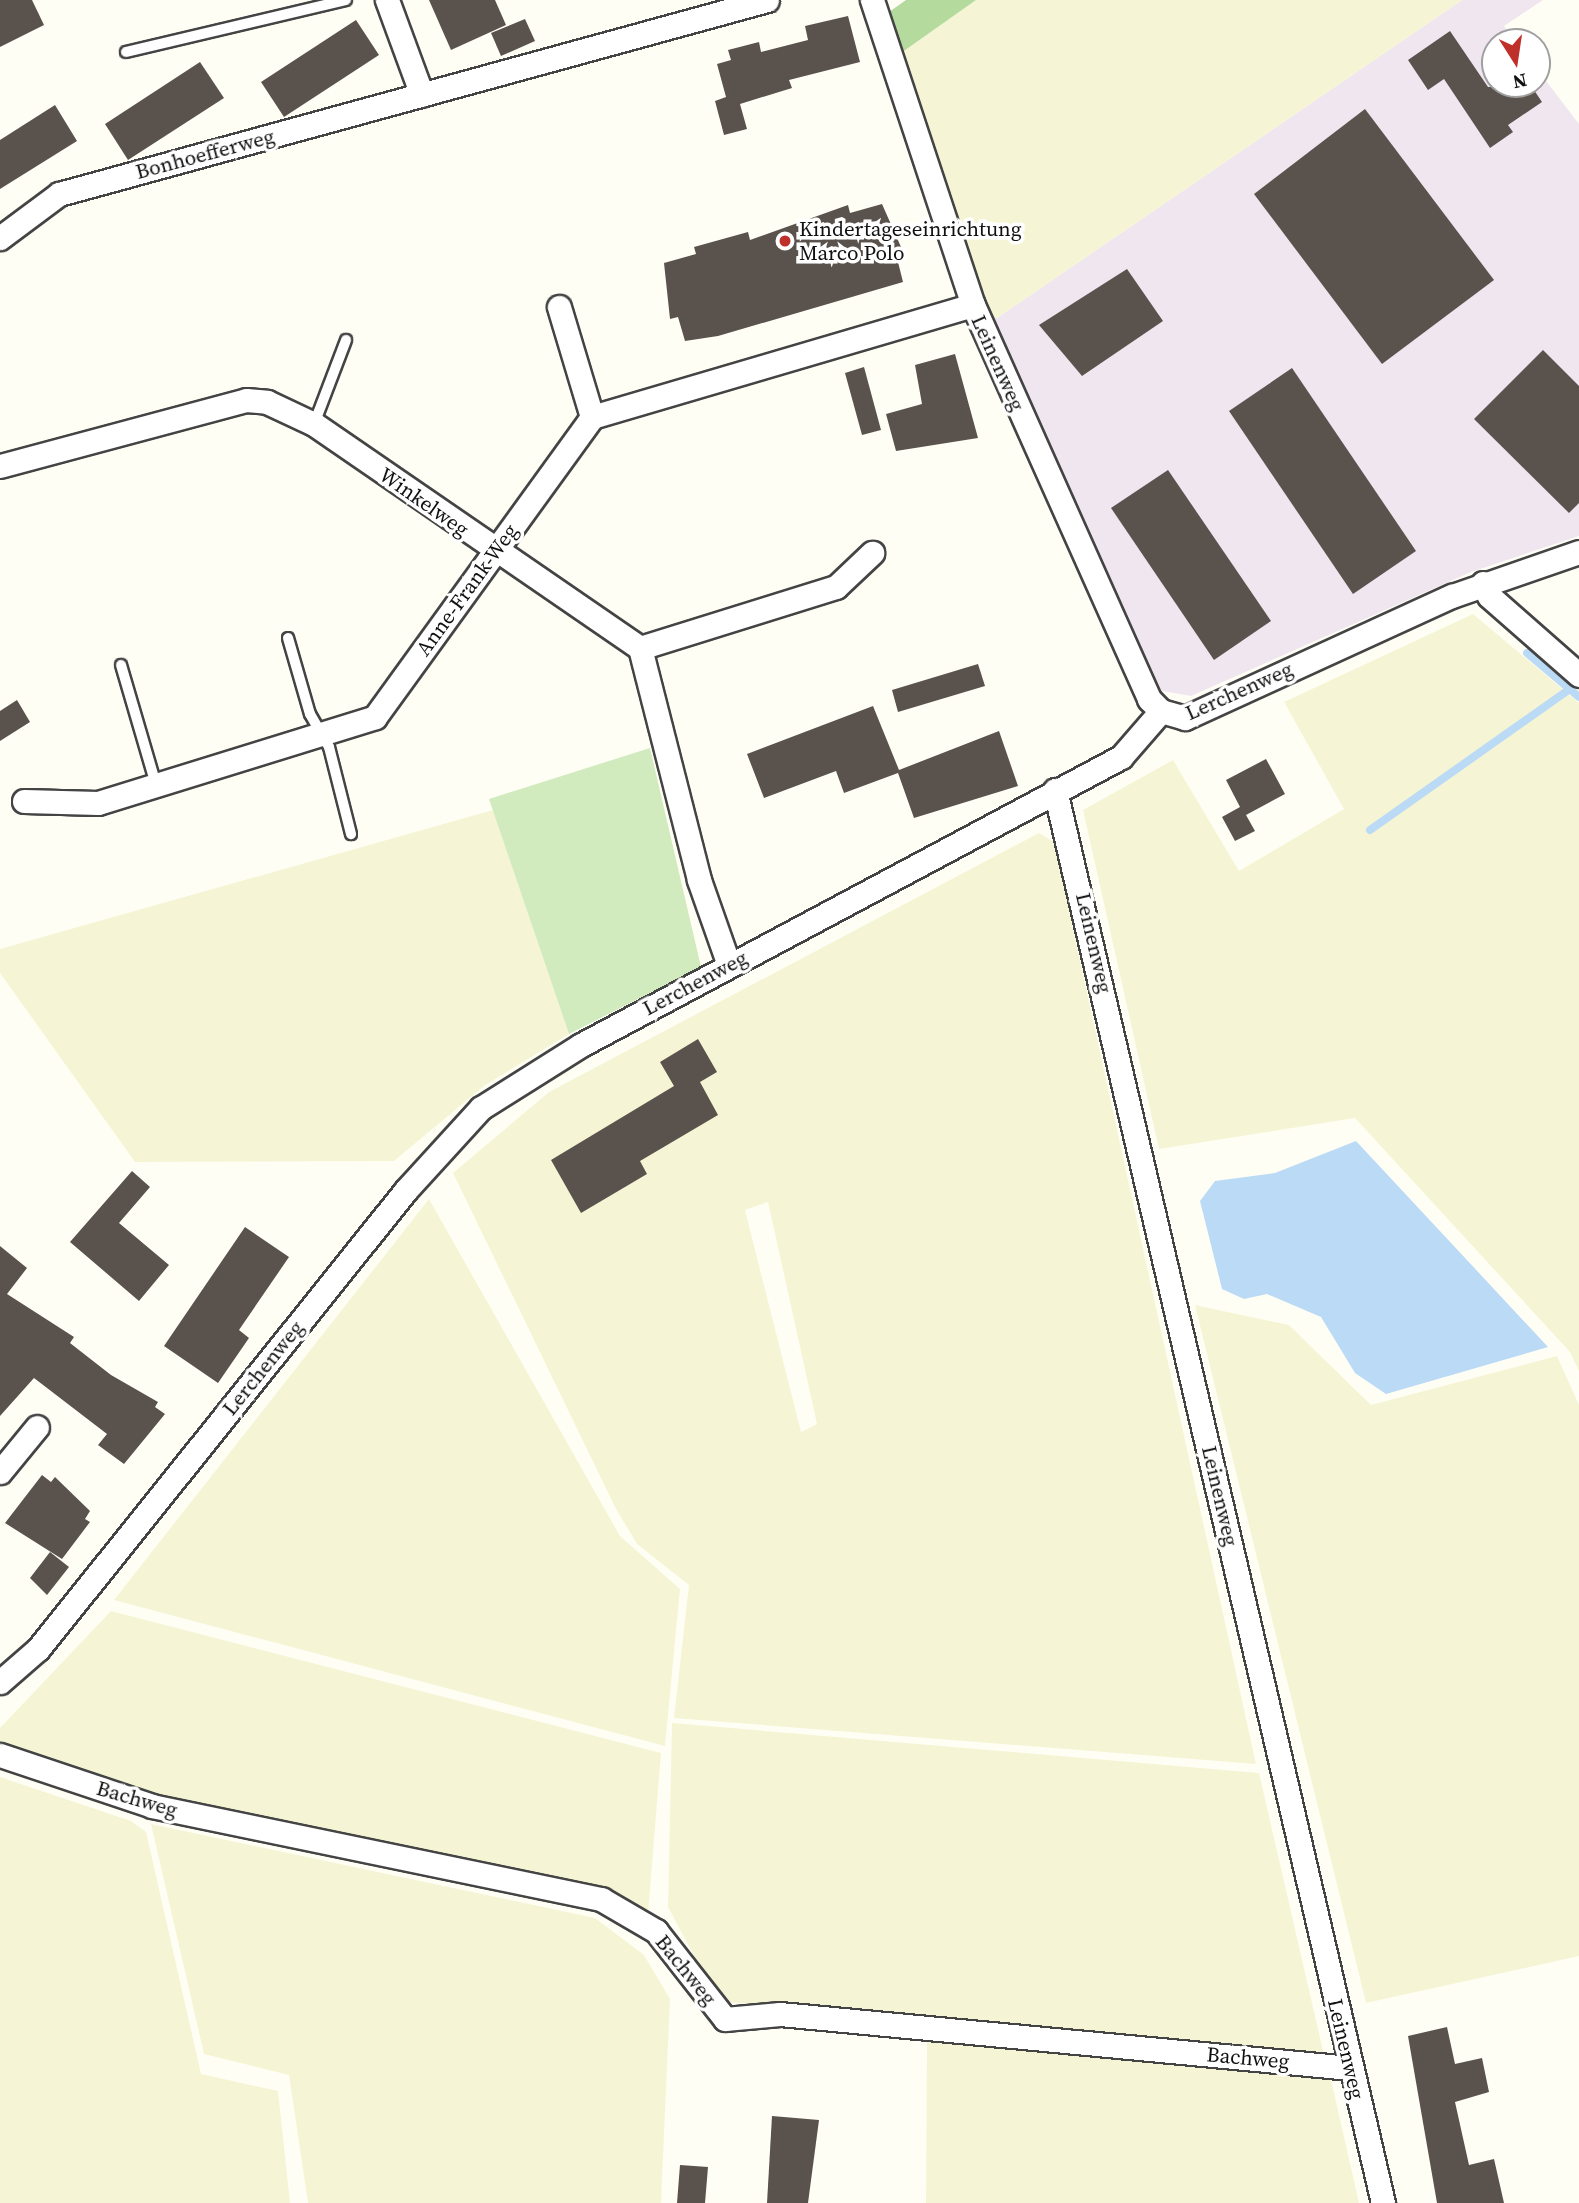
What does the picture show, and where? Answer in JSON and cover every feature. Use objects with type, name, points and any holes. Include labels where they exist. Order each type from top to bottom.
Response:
[{"type":"street","points":[[387,0],[422,95]]},
{"type":"street","name":"Bonhoefferweg","points":[[0,238],[59,194],[767,0]]},
{"type":"street","name":"Leinenweg","points":[[872,0],[973,305],[1149,699],[1161,711]]},
{"type":"street","points":[[559,307],[592,417],[973,305]]},
{"type":"street","name":"Winkelweg","points":[[0,466],[246,400],[314,424],[495,553],[640,648]]},
{"type":"street","name":"Anne-Frank-Weg","points":[[24,801],[98,803],[375,717],[592,417]]},
{"type":"street","name":"Lerchenweg","points":[[0,1682],[38,1649],[406,1189],[481,1108],[580,1045],[1121,757],[1161,711],[1185,718],[1483,583],[1579,552]]},
{"type":"street","points":[[729,965],[699,880],[640,648],[836,587],[872,553]]},
{"type":"street","points":[[1483,583],[1489,596],[1579,676]]},
{"type":"street","name":"Leinenweg","points":[[1055,790],[1383,2203]]},
{"type":"street","points":[[0,1472],[37,1427]]},
{"type":"street","name":"Bachweg","points":[[0,1755],[152,1806],[601,1899],[656,1931],[725,2019],[780,2014],[1350,2068]]},
{"type":"lane","points":[[125,52],[346,0]]},
{"type":"lane","points":[[314,424],[346,340]]},
{"type":"lane","points":[[288,638],[351,834]]},
{"type":"lane","points":[[121,665],[156,785]]},
{"type":"shaded area","points":[[1462,0],[1543,0],[1504,26],[1506,28],[1481,28],[1481,98],[1551,98],[1551,87],[1579,124],[1579,536],[1471,572],[1191,696],[1162,691],[1146,670],[991,322]]},
{"type":"green space","points":[[906,0],[976,0],[901,53],[889,12]]},
{"type":"green space","points":[[976,0],[1462,0],[991,322],[901,53]]},
{"type":"green space","points":[[1473,614],[1579,703],[1579,1371],[1570,1352],[1355,1118],[1159,1149],[1083,810],[1173,760],[1239,871],[1344,809],[1284,702]]},
{"type":"green space","points":[[650,748],[701,967],[569,1034],[489,799]]},
{"type":"green space","points":[[493,810],[569,1034],[484,1086],[394,1161],[135,1162],[0,973],[0,949]]},
{"type":"green space","points":[[1039,833],[1054,842],[1256,1764],[674,1718],[689,1585],[637,1544],[616,1509],[453,1173],[549,1092]],"holes":[[[768,1202],[817,1424],[801,1432],[745,1210]]]},
{"type":"green space","points":[[429,1199],[620,1536],[680,1589],[665,1746],[114,1600]]},
{"type":"green space","points":[[1195,1305],[1289,1325],[1371,1405],[1557,1356],[1579,1405],[1579,1956],[1366,2003]]},
{"type":"green space","points":[[111,1611],[661,1753],[648,1914],[148,1798],[0,1749],[0,1728]]},
{"type":"green space","points":[[672,1723],[1259,1773],[1324,2055],[728,2002],[706,1978],[668,1907]]},
{"type":"green space","points":[[0,1777],[131,1821],[146,1832],[201,2074],[278,2091],[290,2203],[0,2203]]},
{"type":"green space","points":[[151,1824],[595,1918],[644,1955],[670,1999],[661,2203],[308,2203],[289,2075],[204,2054]]},
{"type":"green space","points":[[927,2042],[1330,2075],[1359,2203],[926,2203]]},
{"type":"water","points":[[1356,1141],[1548,1347],[1386,1394],[1355,1373],[1321,1317],[1267,1294],[1244,1299],[1222,1289],[1200,1201],[1215,1181],[1275,1173]]},
{"type":"building","points":[[0,0],[32,0],[44,25],[0,47]]},
{"type":"building","points":[[429,0],[495,0],[506,25],[451,50]]},
{"type":"building","points":[[848,16],[860,62],[789,80],[792,88],[740,104],[747,129],[724,135],[715,101],[726,97],[717,64],[731,60],[728,50],[759,42],[761,52],[808,40],[805,26]]},
{"type":"building","points":[[525,19],[535,41],[501,56],[491,33]]},
{"type":"building","points":[[356,20],[379,55],[284,117],[261,82]]},
{"type":"building","points":[[1450,31],[1481,77],[1481,98],[1539,98],[1542,102],[1508,125],[1513,132],[1490,148],[1444,79],[1428,90],[1408,60]]},
{"type":"building","points":[[200,62],[224,98],[128,160],[105,124]]},
{"type":"building","points":[[55,105],[77,141],[0,189],[0,140]]},
{"type":"building","points":[[1365,109],[1494,280],[1382,364],[1254,194]]},
{"type":"building","points":[[882,204],[905,256],[897,258],[903,282],[718,336],[685,341],[678,317],[670,319],[664,263],[696,254],[694,247],[748,232],[750,240],[848,205],[850,213]]},
{"type":"building","points":[[1127,269],[1163,321],[1082,376],[1039,325]]},
{"type":"building","points":[[1543,350],[1579,386],[1579,503],[1569,513],[1474,419]]},
{"type":"building","points":[[955,354],[978,438],[896,451],[886,414],[922,404],[915,365]]},
{"type":"building","points":[[864,367],[881,430],[862,435],[845,373]]},
{"type":"building","points":[[1292,368],[1416,551],[1353,594],[1229,411]]},
{"type":"building","points":[[1168,470],[1271,621],[1214,660],[1111,508]]},
{"type":"building","points":[[978,664],[985,686],[898,712],[892,690]]},
{"type":"building","points":[[17,700],[30,722],[0,741],[0,711]]},
{"type":"building","points":[[873,706],[899,770],[999,731],[1018,786],[914,818],[898,773],[844,793],[836,771],[764,798],[747,754]]},
{"type":"building","points":[[1266,759],[1285,794],[1246,815],[1255,831],[1235,841],[1222,817],[1240,807],[1226,780]]},
{"type":"building","points":[[698,1039],[717,1072],[700,1082],[718,1115],[640,1161],[647,1174],[581,1213],[551,1160],[674,1086],[660,1062]]},
{"type":"building","points":[[132,1171],[150,1187],[119,1223],[169,1265],[139,1301],[70,1242]]},
{"type":"building","points":[[245,1227],[289,1257],[239,1330],[249,1338],[218,1383],[164,1346]]},
{"type":"building","points":[[0,1246],[27,1268],[7,1294],[74,1337],[70,1343],[111,1375],[158,1402],[155,1407],[165,1414],[124,1464],[98,1445],[107,1434],[34,1378],[0,1416]]},
{"type":"building","points":[[42,1475],[51,1482],[55,1477],[90,1511],[85,1519],[90,1522],[62,1559],[5,1523]]},
{"type":"building","points":[[50,1552],[69,1567],[47,1595],[30,1578]]},
{"type":"building","points":[[1447,2027],[1455,2064],[1482,2058],[1489,2092],[1455,2102],[1469,2165],[1494,2159],[1504,2203],[1437,2203],[1408,2036]]},
{"type":"building","points":[[772,2116],[819,2120],[808,2203],[767,2203]]},
{"type":"building","points":[[680,2165],[708,2167],[705,2203],[677,2203]]},
{"type":"waterway","points":[[1527,653],[1579,697]]},
{"type":"waterway","points":[[1370,830],[1570,689]]},
{"type":"place","name":"Kindertageseinrichtung Marco Polo","points":[[785,241]]}]
